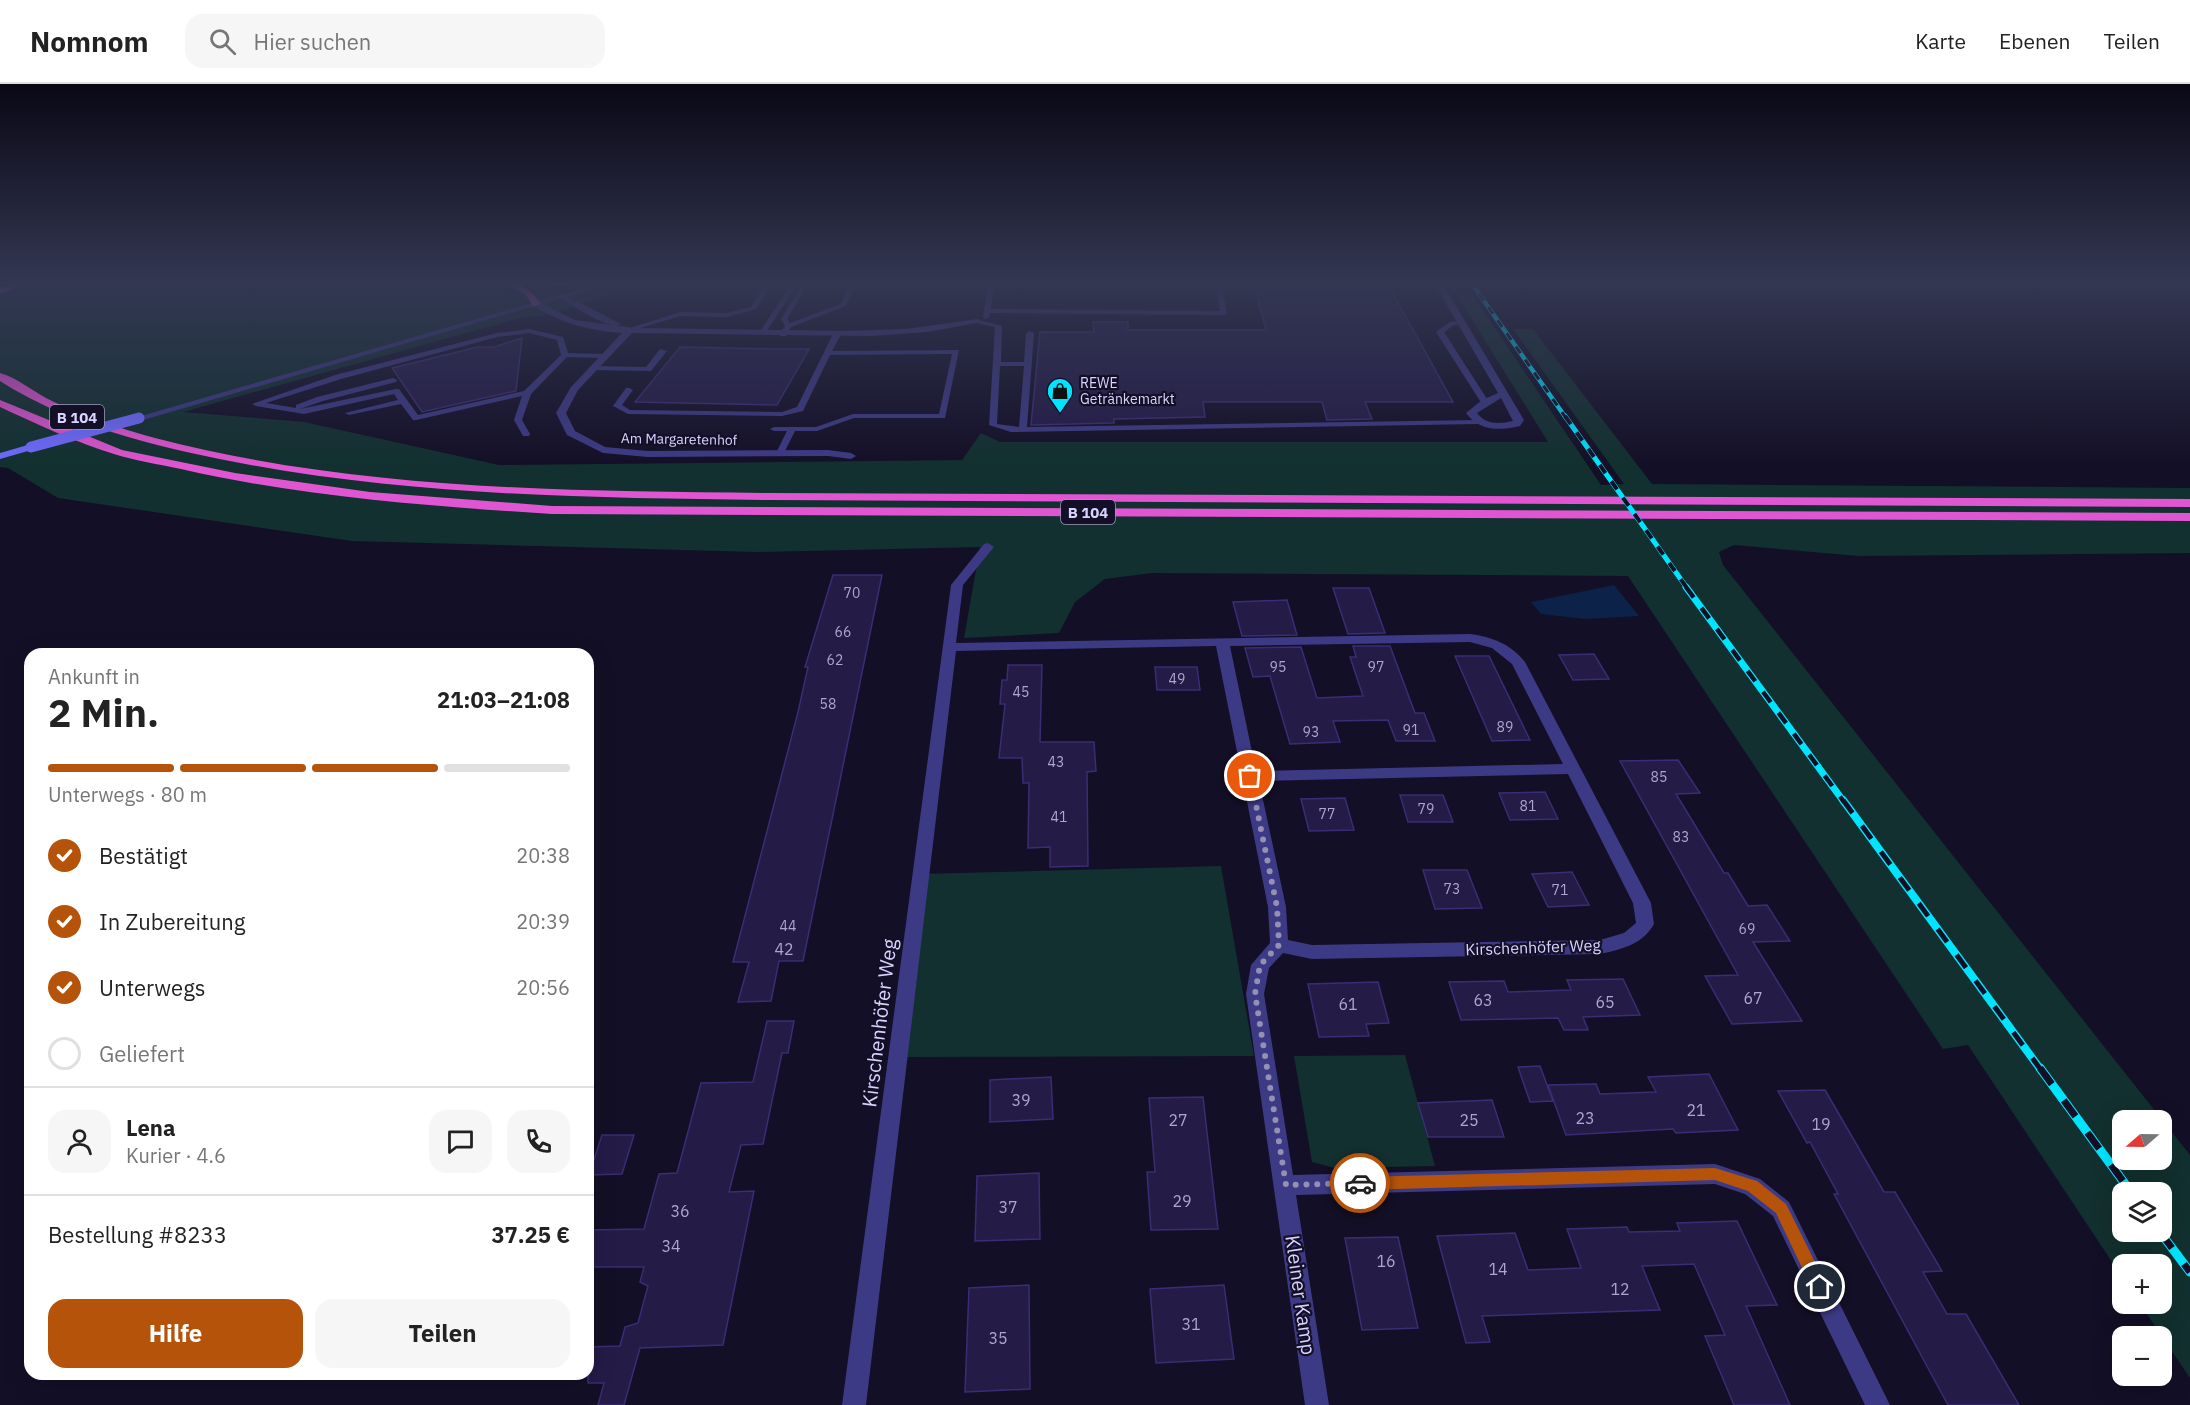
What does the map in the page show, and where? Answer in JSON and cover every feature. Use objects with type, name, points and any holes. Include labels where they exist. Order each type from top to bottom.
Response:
[{"type":"highway","name":"B 104","points":[[0,376],[79,418],[159,443],[254,464],[395,483],[495,490],[774,497],[1841,498],[2190,503]]},
{"type":"highway","name":"B 104","points":[[0,403],[47,425],[119,452],[223,475],[306,490],[410,502],[552,510],[2190,517]]},
{"type":"main road","points":[[0,456],[139,418]]},
{"type":"street","points":[[139,418],[401,343]]},
{"type":"street","name":"Am Margaretenhof","points":[[617,343],[574,389],[561,413],[571,434],[603,450],[648,454],[780,453],[851,456]]},
{"type":"street","points":[[1475,343],[1505,393],[1519,420],[1516,424],[1497,427],[1478,422],[1470,413],[1485,402],[1505,393]]},
{"type":"street","name":"Kirschenhöfer Weg","points":[[854,1405],[957,585],[987,547]]},
{"type":"street","name":"Kirschenhöfer Weg","points":[[948,647],[1470,638],[1498,643],[1518,662],[1642,903],[1645,924],[1638,934],[1600,947],[1312,952],[1279,945]]},
{"type":"street","points":[[1221,642],[1277,907],[1279,945]]},
{"type":"street","points":[[1250,776],[1575,769]]},
{"type":"street","name":"Kleiner Kamp","points":[[1279,945],[1260,965],[1255,994],[1286,1185],[1317,1405]]},
{"type":"street","points":[[1286,1185],[1715,1174],[1752,1186],[1781,1209],[1878,1405]]},
{"type":"lane","points":[[468,343],[338,377],[256,404],[304,412],[396,391],[416,418],[527,393]]},
{"type":"lane","points":[[561,343],[565,355]]},
{"type":"lane","points":[[629,390],[617,405],[628,412],[782,414],[800,409],[833,343]]},
{"type":"lane","points":[[998,343],[993,425],[1023,430],[1478,422]]},
{"type":"lane","points":[[1023,430],[1029,343]]},
{"type":"lane","points":[[1447,343],[1485,402]]},
{"type":"lane","points":[[592,368],[648,369],[663,351]]},
{"type":"lane","points":[[774,429],[817,429],[853,416],[942,416],[956,352],[828,353]]},
{"type":"lane","points":[[526,434],[518,420],[527,393],[565,355],[603,356]]},
{"type":"lane","points":[[997,364],[1028,364]]},
{"type":"lane","points":[[293,410],[320,399],[393,380]]},
{"type":"lane","points":[[349,413],[403,401]]},
{"type":"lane","points":[[780,453],[792,429]]},
{"type":"green space","points":[[0,343],[431,343],[183,412],[304,422],[499,465],[962,460],[981,433],[1000,442],[1548,442],[1486,343],[1505,343],[1601,485],[1624,484],[1523,343],[1543,343],[1652,484],[2190,488],[2190,553],[1858,556],[1734,545],[1719,552],[1723,565],[2154,1110],[2112,1110],[2112,1170],[2172,1170],[2172,1132],[2190,1155],[2190,1378],[2172,1351],[2172,1326],[2155,1326],[2147,1314],[2172,1314],[2172,1254],[2112,1254],[2112,1262],[1968,1045],[1943,1049],[1628,576],[1152,573],[1105,579],[1075,602],[1059,633],[964,638],[980,547],[757,552],[352,541],[58,498],[8,468],[0,467]]},
{"type":"green space","points":[[1221,866],[1254,1056],[898,1057],[919,874]]},
{"type":"green space","points":[[1405,1055],[1435,1166],[1335,1168],[1312,1162],[1294,1056]]},
{"type":"water","points":[[1614,585],[1639,616],[1585,619],[1541,614],[1531,602]]},
{"type":"building","points":[[508,343],[521,343],[516,391],[422,412],[392,368],[478,347],[494,347]]},
{"type":"building","points":[[1039,343],[1420,343],[1453,402],[1365,402],[1372,419],[1327,420],[1322,402],[1203,402],[1205,417],[1114,419],[1114,423],[1031,425]]},
{"type":"building","points":[[680,347],[809,349],[777,405],[635,402]]},
{"type":"building","points":[[833,575],[882,575],[803,961],[779,961],[771,1001],[738,1002],[749,962],[733,962],[798,712],[808,667],[805,667]]},
{"type":"building","points":[[1333,588],[1369,588],[1385,633],[1348,634]]},
{"type":"building","points":[[1287,600],[1297,635],[1242,636],[1233,602]]},
{"type":"building","points":[[1353,646],[1390,646],[1415,713],[1424,713],[1435,741],[1396,741],[1388,720],[1333,721],[1340,742],[1290,744],[1270,676],[1253,677],[1245,648],[1301,647],[1317,698],[1363,696],[1350,657],[1356,657]]},
{"type":"building","points":[[1594,654],[1609,679],[1573,680],[1559,655]]},
{"type":"building","points":[[1455,656],[1489,656],[1530,740],[1492,741]]},
{"type":"building","points":[[1008,665],[1042,665],[1040,742],[1094,742],[1096,771],[1087,772],[1088,866],[1050,867],[1050,847],[1028,848],[1029,783],[1023,783],[1022,758],[999,758],[1005,704],[1000,704],[1002,680],[1007,680]]},
{"type":"building","points":[[1155,667],[1197,667],[1200,690],[1157,690]]},
{"type":"building","points":[[1678,760],[1700,793],[1676,794],[1724,873],[1728,873],[1748,906],[1767,905],[1790,941],[1753,942],[1802,1021],[1732,1024],[1705,976],[1738,975],[1620,761]]},
{"type":"building","points":[[1545,792],[1558,819],[1510,820],[1499,793]]},
{"type":"building","points":[[1400,795],[1443,795],[1453,822],[1408,822]]},
{"type":"building","points":[[1345,798],[1354,830],[1309,831],[1301,799]]},
{"type":"building","points":[[1423,870],[1467,870],[1482,908],[1435,909]]},
{"type":"building","points":[[1572,872],[1589,905],[1548,907],[1532,874]]},
{"type":"building","points":[[1623,979],[1640,1015],[1583,1017],[1588,1030],[1564,1030],[1558,1018],[1461,1020],[1449,982],[1504,981],[1508,992],[1571,990],[1567,980]]},
{"type":"building","points":[[1378,982],[1389,1023],[1366,1024],[1369,1036],[1319,1037],[1308,984]]},
{"type":"building","points":[[767,1021],[794,1021],[788,1053],[782,1053],[763,1144],[741,1145],[729,1192],[754,1191],[723,1345],[640,1348],[624,1405],[598,1405],[604,1383],[588,1383],[588,1380],[594,1380],[594,1347],[620,1346],[625,1327],[638,1323],[648,1286],[640,1282],[644,1267],[594,1267],[594,1230],[644,1229],[659,1174],[677,1173],[701,1083],[753,1082]]},
{"type":"building","points":[[1540,1066],[1553,1101],[1530,1102],[1518,1067]]},
{"type":"building","points":[[1709,1074],[1738,1130],[1676,1133],[1673,1129],[1566,1135],[1548,1085],[1596,1084],[1600,1094],[1656,1092],[1648,1077]]},
{"type":"building","points":[[1051,1077],[1053,1119],[990,1122],[990,1080]]},
{"type":"building","points":[[1825,1090],[1884,1192],[1895,1192],[1942,1271],[1923,1272],[1947,1314],[1966,1314],[2019,1405],[1948,1405],[1834,1194],[1838,1194],[1810,1142],[1807,1143],[1778,1091]]},
{"type":"building","points":[[1203,1097],[1218,1229],[1151,1230],[1147,1172],[1155,1172],[1149,1098]]},
{"type":"building","points":[[1492,1100],[1504,1137],[1428,1137],[1418,1103]]},
{"type":"building","points":[[602,1135],[634,1135],[622,1174],[594,1175],[594,1160]]},
{"type":"building","points":[[1039,1173],[1040,1239],[975,1241],[977,1176]]},
{"type":"building","points":[[1737,1221],[1777,1305],[1746,1306],[1790,1405],[1734,1405],[1705,1336],[1725,1335],[1694,1264],[1642,1266],[1660,1310],[1482,1316],[1490,1342],[1466,1343],[1437,1236],[1515,1233],[1528,1270],[1581,1268],[1567,1229],[1627,1227],[1629,1232],[1680,1231],[1677,1223]]},
{"type":"building","points":[[1398,1237],[1418,1328],[1362,1330],[1345,1238]]},
{"type":"building","points":[[1029,1285],[1030,1389],[965,1392],[969,1288]]},
{"type":"building","points":[[1224,1285],[1234,1359],[1156,1363],[1150,1289]]},
{"type":"railway","points":[[1513,343],[1566,418]]},
{"type":"railway","points":[[1565,416],[1687,588]]},
{"type":"railway","points":[[1686,587],[1844,802]]},
{"type":"railway","points":[[1843,800],[2041,1070]]},
{"type":"railway","points":[[2040,1068],[2124,1182]]},
{"type":"railway","points":[[2168,1242],[2190,1272]]},
{"type":"way so far","points":[[1250,776],[1277,907],[1279,945],[1260,965],[1255,994],[1286,1185],[1360,1183]]},
{"type":"place","name":"REWE Getränkemarkt","points":[[1060,414]]},
{"type":"route","points":[[1360,1183],[1715,1174],[1752,1186],[1781,1209],[1820,1287]]}]
